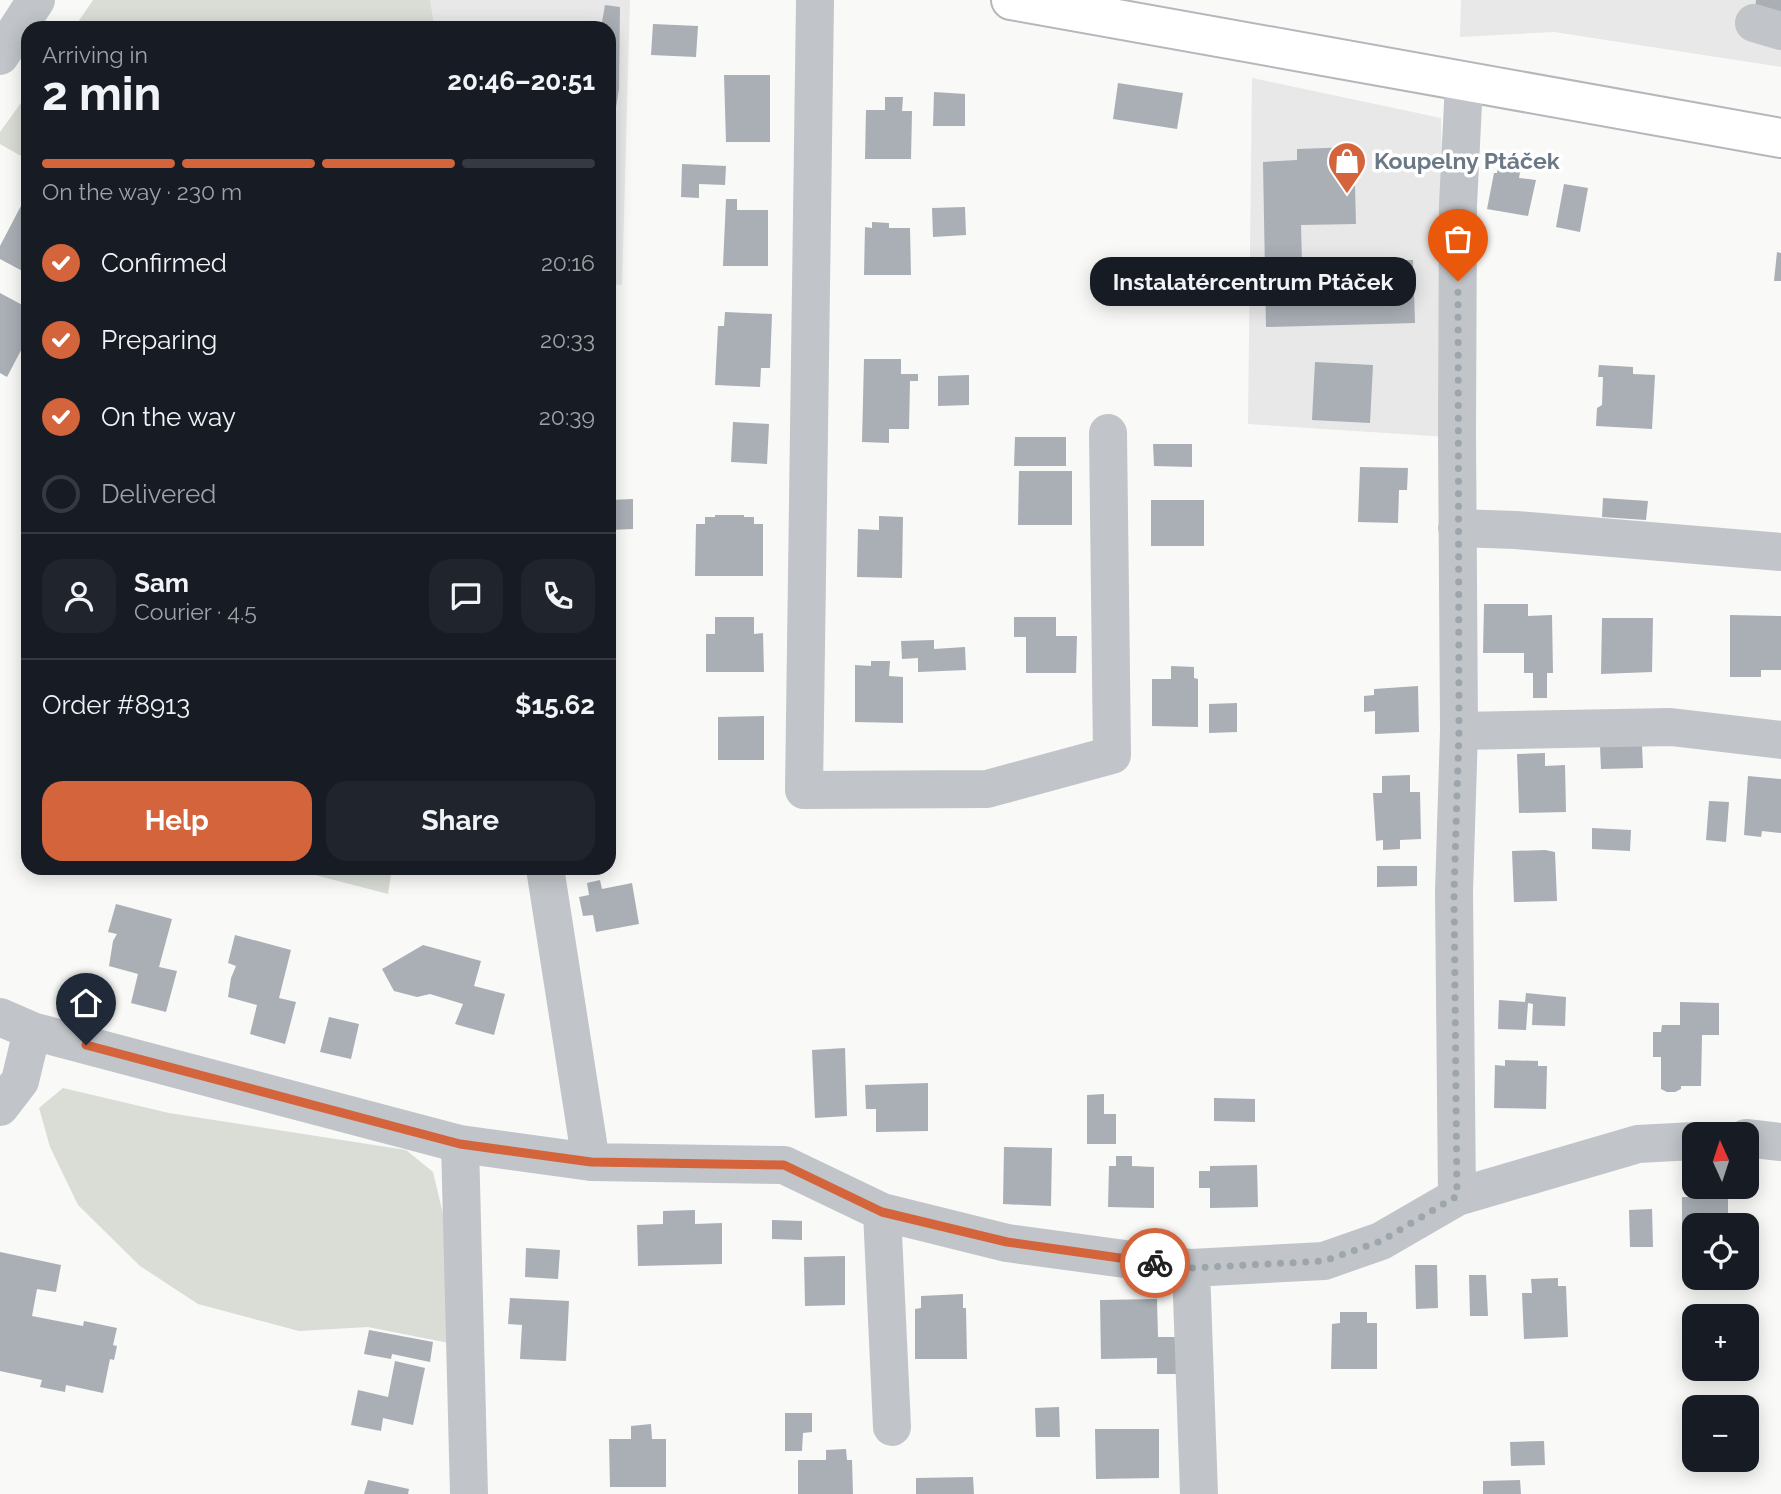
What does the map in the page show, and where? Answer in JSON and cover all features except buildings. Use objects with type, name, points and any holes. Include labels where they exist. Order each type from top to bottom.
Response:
[{"type":"main road","points":[[1011,0],[1781,138]]},
{"type":"street","points":[[22,21],[36,0]]},
{"type":"street","points":[[815,0],[804,790],[987,789],[1112,755],[1108,433]]},
{"type":"street","points":[[0,56],[21,23]]},
{"type":"street","points":[[1457,1196],[1454,892],[1459,731],[1458,205],[1464,83]]},
{"type":"street","points":[[1457,528],[1516,530],[1781,552]]},
{"type":"street","points":[[1459,731],[1671,727],[1781,740]]},
{"type":"street","points":[[546,875],[591,1162]]},
{"type":"street","points":[[0,1107],[20,1082],[16,1024],[460,1144],[591,1162],[784,1165],[882,1212],[1007,1242],[1191,1268],[1324,1261],[1381,1241],[1457,1196],[1638,1144],[1682,1142]]},
{"type":"street","points":[[1759,1139],[1781,1142]]},
{"type":"street","points":[[460,1144],[469,1494]]},
{"type":"street","points":[[882,1212],[892,1427]]},
{"type":"street","points":[[1191,1268],[1199,1494]]},
{"type":"shaded area","points":[[93,0],[430,0],[434,21],[79,21]]},
{"type":"shaded area","points":[[430,0],[630,0],[622,285],[616,285],[616,21],[434,21]]},
{"type":"shaded area","points":[[1461,0],[1781,0],[1781,67],[1554,32],[1460,37]]},
{"type":"shaded area","points":[[1252,78],[1441,118],[1448,437],[1248,424]]},
{"type":"shaded area","points":[[21,103],[21,156],[0,144],[0,132]]},
{"type":"shaded area","points":[[315,875],[391,875],[388,894]]},
{"type":"shaded area","points":[[63,1088],[169,1113],[406,1150],[433,1172],[443,1214],[449,1343],[368,1327],[299,1331],[198,1304],[140,1266],[78,1205],[50,1147],[39,1108]]},
{"type":"way so far","points":[[1155,1263],[1191,1268],[1324,1261],[1381,1241],[1457,1196],[1454,892],[1459,731],[1458,281]]},
{"type":"place","name":"Koupelny Ptáček","points":[[1347,195]]},
{"type":"place","name":"Instalatércentrum Ptáček","points":[[1458,281]]},
{"type":"route","points":[[86,1045],[460,1144],[591,1162],[784,1165],[882,1212],[1007,1242],[1155,1263]]}]
